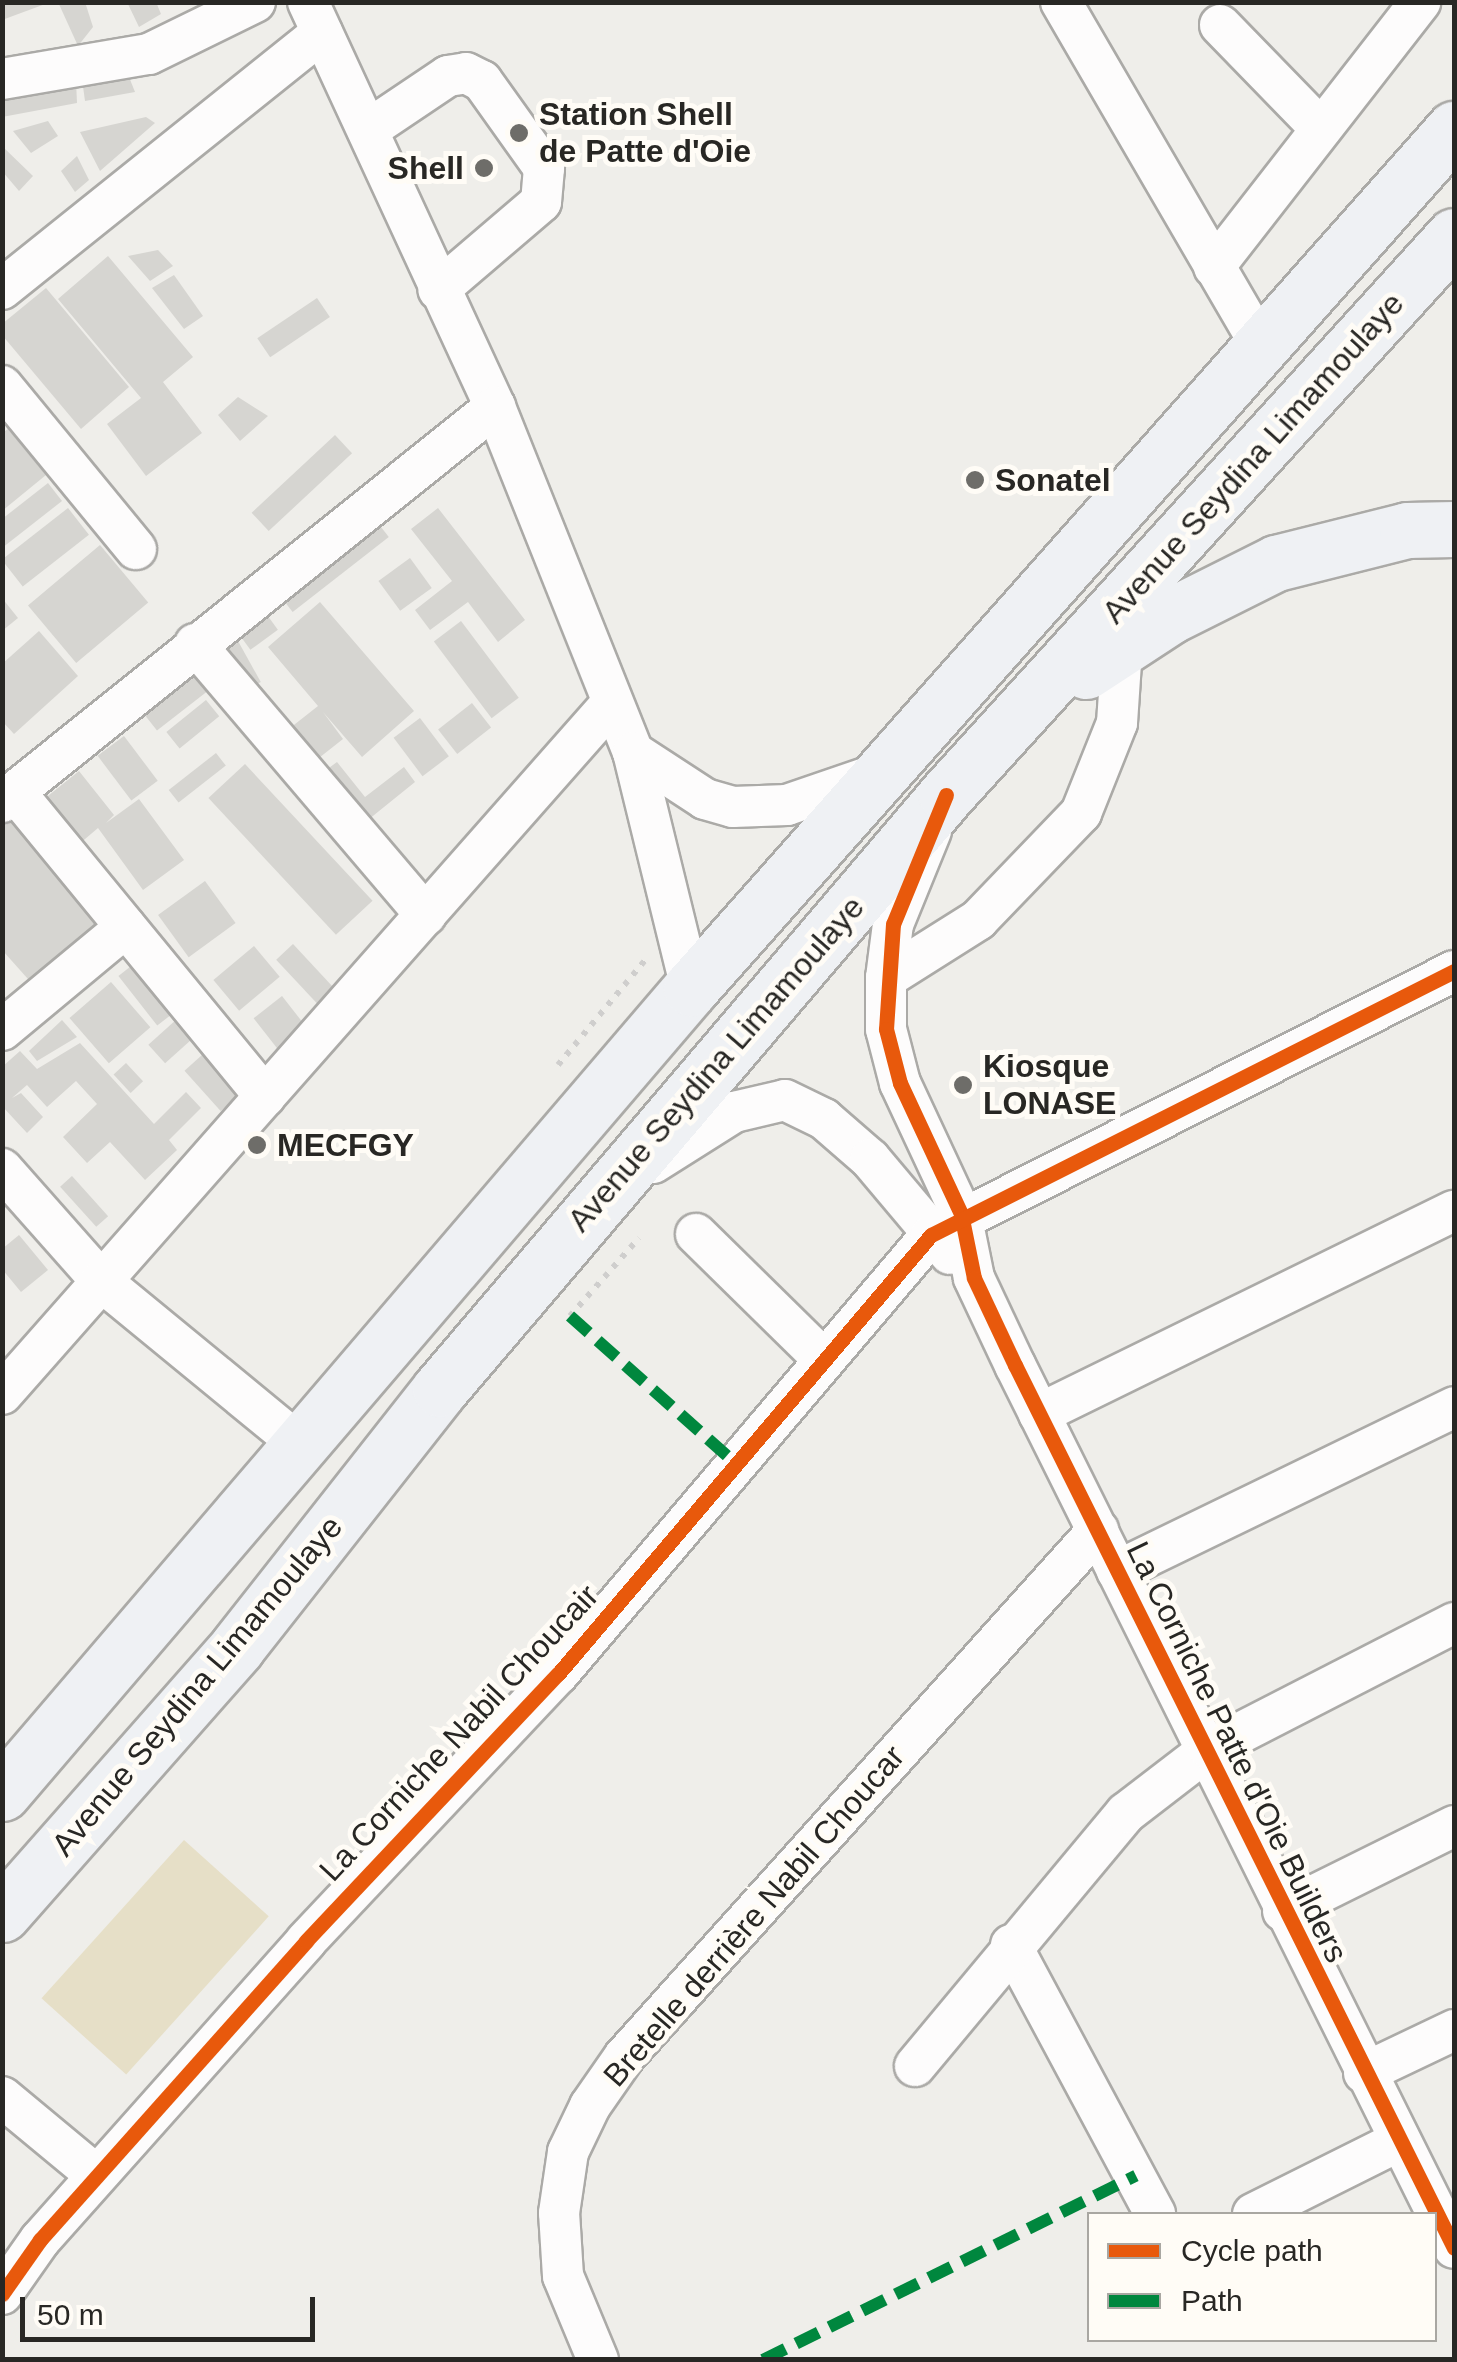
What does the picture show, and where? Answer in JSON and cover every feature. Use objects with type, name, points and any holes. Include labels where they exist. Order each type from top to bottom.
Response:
[{"type":"highway","name":"Avenue Seydina Limamoulaye","points":[[2,1793],[691,988],[1454,129]]},
{"type":"highway","name":"Avenue Seydina Limamoulaye","points":[[2,1914],[237,1647],[586,1215],[946,795],[1454,236]]},
{"type":"highway","points":[[1024,710],[1122,648],[1276,563],[1407,530],[1454,529]]},
{"type":"street","points":[[2,79],[149,54],[255,2]]},
{"type":"street","points":[[1061,2],[1260,344]]},
{"type":"street","points":[[1214,267],[1418,3]]},
{"type":"street","points":[[2,289],[315,18],[495,407],[610,705],[632,752],[691,988]]},
{"type":"street","points":[[1220,25],[1321,129]]},
{"type":"street","points":[[369,129],[448,76],[466,73],[482,81],[544,168],[541,202],[438,290]]},
{"type":"street","points":[[2,386],[136,549]]},
{"type":"street","points":[[265,1096],[126,927],[9,797],[495,407]]},
{"type":"street","points":[[195,644],[426,914]]},
{"type":"street","points":[[886,978],[978,920],[1081,813],[1116,723],[1122,648]]},
{"type":"street","points":[[2,1394],[610,705]]},
{"type":"street","points":[[632,752],[706,799],[733,806],[787,805],[880,773]]},
{"type":"street","points":[[946,795],[893,924],[886,978],[886,1029],[946,1224]]},
{"type":"street","points":[[2,1030],[126,927]]},
{"type":"street","points":[[946,1224],[1454,971]]},
{"type":"street","points":[[586,1215],[686,1137],[734,1112],[786,1100],[824,1119],[946,1224]]},
{"type":"street","points":[[2,1169],[100,1281],[298,1443]]},
{"type":"street","points":[[1039,1414],[1454,1211]]},
{"type":"street","name":"La Corniche Patte d'Oie Builders","points":[[946,1224],[1209,1749],[1282,1912],[1435,2212]]},
{"type":"street","name":"La Corniche Nabil Choucair","points":[[2,2294],[96,2175],[558,1674],[823,1359],[946,1224]]},
{"type":"street","points":[[696,1234],[823,1359]]},
{"type":"street","points":[[1117,1571],[1454,1407]]},
{"type":"street","name":"Bretelle derrière Nabil Choucar","points":[[598,2360],[563,2276],[559,2213],[568,2152],[590,2106],[624,2057],[1098,1530]]},
{"type":"street","points":[[915,2066],[1126,1813],[1209,1749],[1454,1623]]},
{"type":"street","points":[[1282,1912],[1454,1826]]},
{"type":"street","points":[[1012,1946],[1154,2212]]},
{"type":"street","points":[[1364,2073],[1454,2030]]},
{"type":"street","points":[[2,2097],[96,2175]]},
{"type":"street","points":[[1257,2212],[1399,2142]]},
{"type":"street","name":"La Corniche Patte d'Oie Builders","points":[[1437,2215],[1454,2248]]},
{"type":"path","points":[[586,1030],[677,924]]},
{"type":"path","points":[[570,1316],[640,1238]]},
{"type":"shaded area","points":[[184,1840],[269,1916],[126,2075],[41,1998]]},
{"type":"building","points":[[2,2],[48,2],[48,3],[2,20]]},
{"type":"building","points":[[58,2],[85,2],[93,27],[78,46]]},
{"type":"building","points":[[127,2],[156,2],[161,14],[139,27]]},
{"type":"building","points":[[127,72],[135,92],[85,101],[82,79]]},
{"type":"building","points":[[76,81],[77,103],[2,117],[2,91]]},
{"type":"building","points":[[146,117],[155,123],[100,171],[80,132]]},
{"type":"building","points":[[48,121],[58,136],[31,153],[13,131]]},
{"type":"building","points":[[2,146],[33,176],[19,191],[2,171]]},
{"type":"building","points":[[77,156],[89,180],[75,192],[61,171]]},
{"type":"building","points":[[158,250],[173,266],[150,281],[128,256]]},
{"type":"building","points":[[108,256],[193,357],[163,382],[202,433],[146,476],[107,424],[141,398],[58,299]]},
{"type":"building","points":[[174,275],[203,316],[184,329],[152,288]]},
{"type":"building","points":[[46,288],[129,387],[81,429],[2,335],[2,324]]},
{"type":"building","points":[[317,298],[330,317],[270,357],[257,338]]},
{"type":"building","points":[[238,397],[268,416],[240,441],[218,415]]},
{"type":"building","points":[[8,429],[46,475],[2,511],[2,433]]},
{"type":"building","points":[[335,435],[352,453],[269,531],[252,513]]},
{"type":"building","points":[[48,483],[62,501],[2,548],[2,519]]},
{"type":"building","points":[[68,508],[89,535],[23,587],[2,560]]},
{"type":"building","points":[[438,508],[525,620],[498,642],[468,602],[430,630],[415,610],[452,581],[411,529]]},
{"type":"building","points":[[374,518],[389,537],[293,612],[278,593]]},
{"type":"building","points":[[100,545],[148,602],[76,663],[28,605]]},
{"type":"building","points":[[410,558],[432,588],[400,611],[378,581]]},
{"type":"building","points":[[2,598],[18,618],[2,631]]},
{"type":"building","points":[[320,602],[414,711],[362,757],[323,712],[343,739],[310,765],[285,732],[318,706],[268,647]]},
{"type":"building","points":[[262,608],[278,630],[250,650],[234,628]]},
{"type":"building","points":[[461,621],[519,698],[492,718],[434,641]]},
{"type":"building","points":[[39,631],[78,676],[14,734],[2,721],[2,664]]},
{"type":"building","points":[[238,641],[261,682],[242,692],[220,651]]},
{"type":"building","points":[[197,660],[216,684],[157,731],[138,706]]},
{"type":"building","points":[[206,700],[219,716],[180,748],[166,732]]},
{"type":"building","points":[[472,703],[491,727],[457,754],[438,729]]},
{"type":"building","points":[[420,718],[449,756],[423,776],[394,738]]},
{"type":"building","points":[[124,736],[158,781],[131,801],[98,756]]},
{"type":"building","points":[[216,753],[226,766],[179,803],[169,790]]},
{"type":"building","points":[[337,762],[365,797],[404,767],[415,782],[358,828],[318,776]]},
{"type":"building","points":[[245,764],[373,901],[336,935],[208,798]]},
{"type":"building","points":[[79,771],[114,815],[106,823],[139,799],[184,860],[143,890],[98,828],[78,845],[43,800]]},
{"type":"building","points":[[12,807],[112,918],[36,988],[3,951],[3,815]]},
{"type":"building","points":[[205,881],[236,923],[189,957],[158,915]]},
{"type":"building","points":[[293,944],[334,988],[317,1004],[276,960]]},
{"type":"building","points":[[254,946],[280,977],[239,1011],[213,980]]},
{"type":"building","points":[[135,963],[174,1013],[157,1026],[118,976]]},
{"type":"building","points":[[111,982],[150,1027],[109,1063],[69,1018]]},
{"type":"building","points":[[282,996],[307,1028],[279,1050],[254,1018]]},
{"type":"building","points":[[187,1010],[204,1029],[165,1063],[148,1045]]},
{"type":"building","points":[[62,1020],[77,1037],[37,1061],[29,1051]]},
{"type":"building","points":[[80,1043],[154,1124],[186,1092],[201,1108],[169,1140],[177,1150],[145,1180],[110,1142],[87,1163],[63,1137],[97,1104],[76,1081],[47,1107],[27,1085],[12,1098],[21,1093],[43,1117],[27,1133],[2,1106],[2,1067],[20,1051],[37,1069]]},
{"type":"building","points":[[212,1046],[248,1086],[221,1111],[185,1071]]},
{"type":"building","points":[[126,1063],[143,1081],[131,1093],[114,1075]]},
{"type":"building","points":[[72,1176],[108,1216],[96,1227],[60,1187]]},
{"type":"building","points":[[19,1235],[48,1270],[21,1292],[2,1269],[2,1249]]},
{"type":"marked path","points":[[570,1316],[734,1462]]},
{"type":"marked path","points":[[763,2360],[1136,2176]]},
{"type":"cycle path","points":[[946,795],[893,924],[886,1029],[900,1083],[961,1214],[974,1278],[1015,1365],[1436,2212]]},
{"type":"cycle path","points":[[2,2294],[40,2240],[306,1941],[558,1674],[931,1235],[1454,971]]},
{"type":"cycle path","points":[[1437,2214],[1454,2248]]},
{"type":"place","name":"Station Shell de Patte d'Oie","points":[[519,133]]},
{"type":"place","name":"Shell","points":[[484,168]]},
{"type":"place","name":"Sonatel","points":[[975,480]]},
{"type":"place","name":"Kiosque LONASE","points":[[963,1085]]},
{"type":"place","name":"MECFGY","points":[[257,1145]]}]
